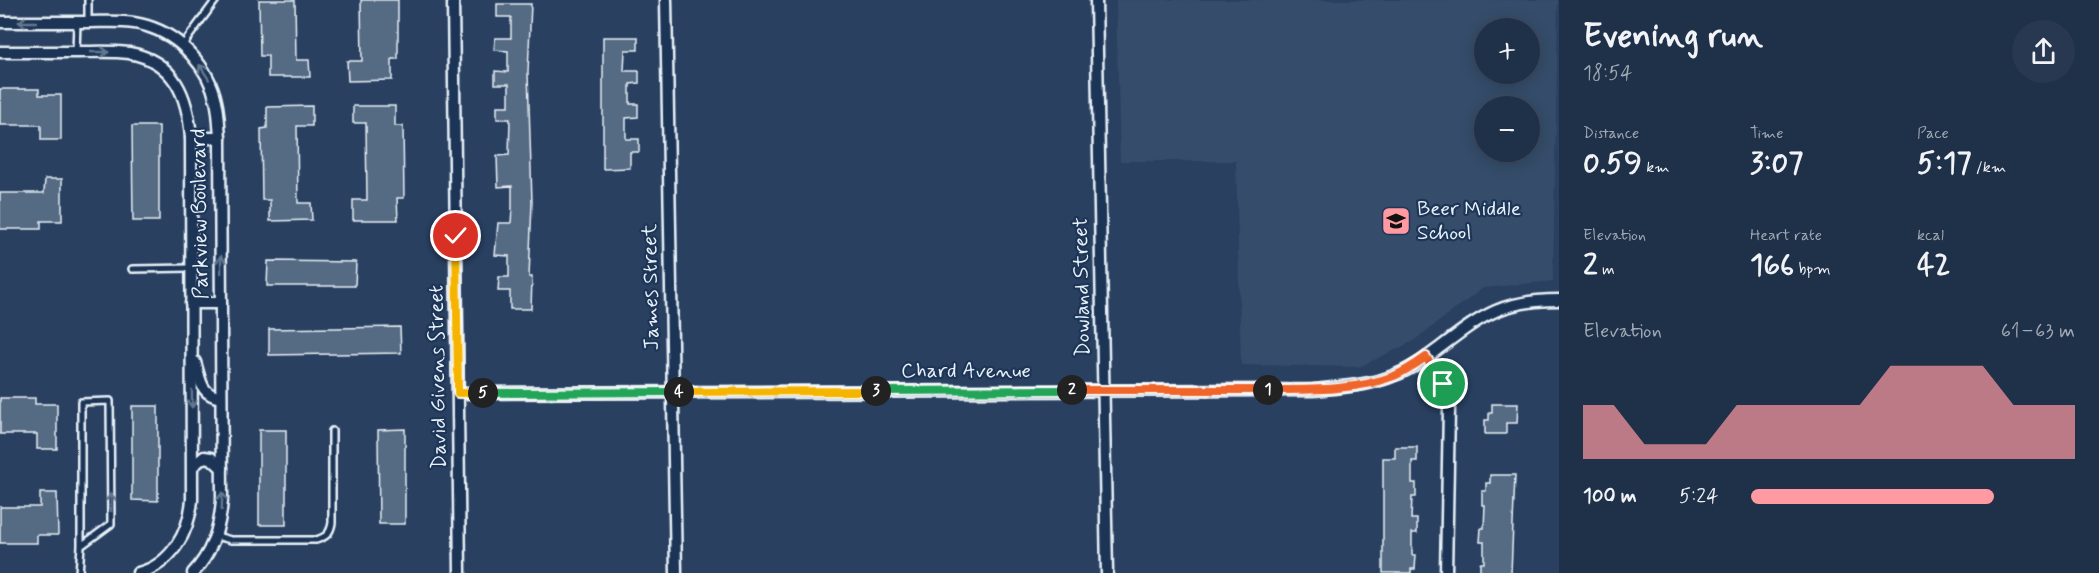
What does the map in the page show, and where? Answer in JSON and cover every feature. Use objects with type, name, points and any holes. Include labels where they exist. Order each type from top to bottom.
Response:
[{"type":"street","name":"David Givens Street","points":[[453,0],[460,573]]},
{"type":"street","name":"James Street","points":[[666,0],[676,573]]},
{"type":"street","name":"Dowland Street","points":[[1096,0],[1107,573]]},
{"type":"street","name":"Parkview Boulevard","points":[[0,22],[117,22],[149,27],[182,46],[200,66],[211,86],[216,101],[220,138],[222,511],[216,536],[208,553],[193,573]]},
{"type":"street","name":"Parkview Boulevard","points":[[0,52],[128,53],[155,62],[178,83],[189,118],[193,466],[191,513],[182,537],[162,561],[138,573]]},
{"type":"street","points":[[190,138],[220,138]]},
{"type":"street","name":"Chard Avenue","points":[[458,393],[1313,390],[1361,384],[1393,376],[1426,357],[1472,323],[1498,309],[1520,302],[1559,300]]},
{"type":"street","points":[[191,303],[221,303]]},
{"type":"street","points":[[192,353],[206,392],[210,396],[221,398]]},
{"type":"street","points":[[1426,357],[1443,384],[1449,409],[1446,573]]},
{"type":"street","points":[[193,466],[204,457],[211,458],[222,468]]},
{"type":"lane","points":[[76,52],[88,0]]},
{"type":"lane","points":[[182,46],[216,0]]},
{"type":"lane","points":[[132,269],[191,268]]},
{"type":"lane","points":[[80,573],[81,402],[110,401],[111,524],[81,546]]},
{"type":"lane","points":[[216,536],[231,540],[316,540],[325,537],[332,523],[332,431]]},
{"type":"shaded area","name":"Beer Middle School","points":[[1116,0],[1558,0],[1553,281],[1483,288],[1412,342],[1359,367],[1241,365],[1236,161],[1120,161]]},
{"type":"building","points":[[259,0],[295,0],[296,60],[309,60],[310,77],[268,77],[268,56],[260,56]]},
{"type":"building","points":[[361,0],[398,0],[398,59],[392,59],[392,80],[348,81],[347,61],[362,61]]},
{"type":"building","points":[[497,4],[531,4],[528,72],[532,202],[529,277],[532,277],[531,309],[510,309],[510,291],[498,291],[499,277],[509,277],[509,256],[495,255],[498,223],[511,223],[512,186],[498,187],[497,156],[509,155],[510,119],[497,119],[497,106],[509,106],[509,84],[495,84],[495,71],[508,72],[508,51],[494,50],[495,38],[511,38],[511,17],[497,17]]},
{"type":"building","points":[[603,37],[638,37],[638,50],[625,50],[624,71],[639,71],[639,83],[630,84],[630,104],[638,104],[638,117],[626,118],[626,139],[639,139],[639,152],[630,152],[630,168],[603,169]]},
{"type":"building","points":[[0,89],[39,89],[39,95],[61,95],[61,140],[41,140],[41,125],[0,125]]},
{"type":"building","points":[[312,106],[312,126],[297,126],[298,203],[311,203],[312,220],[270,221],[270,200],[262,200],[261,129],[267,128],[267,107]]},
{"type":"building","points":[[353,106],[395,106],[395,126],[403,126],[404,198],[397,198],[398,220],[353,220],[353,200],[367,200],[366,123],[353,123]]},
{"type":"building","points":[[132,126],[159,126],[159,221],[133,221]]},
{"type":"building","points":[[45,179],[62,179],[62,221],[41,221],[41,229],[0,229],[0,193],[44,193]]},
{"type":"building","points":[[268,261],[356,262],[355,286],[267,286]]},
{"type":"building","points":[[400,327],[401,353],[269,355],[269,329]]},
{"type":"building","points":[[0,398],[35,398],[35,404],[57,404],[57,449],[37,449],[37,434],[0,434]]},
{"type":"building","points":[[1492,404],[1518,404],[1517,423],[1506,423],[1506,434],[1485,434],[1485,420],[1489,420]]},
{"type":"building","points":[[132,406],[158,406],[158,501],[132,500]]},
{"type":"building","points":[[405,429],[405,524],[379,524],[378,430]]},
{"type":"building","points":[[259,430],[286,430],[286,525],[259,525]]},
{"type":"building","points":[[1395,447],[1417,447],[1417,461],[1412,461],[1412,483],[1416,483],[1416,497],[1412,497],[1411,519],[1417,519],[1417,533],[1412,533],[1412,555],[1416,555],[1415,569],[1411,569],[1411,573],[1383,573],[1383,458],[1395,458]]},
{"type":"building","points":[[1490,475],[1515,475],[1511,573],[1480,573],[1480,563],[1484,563],[1484,542],[1480,542],[1481,528],[1484,528],[1485,505],[1482,505],[1482,491],[1486,491],[1486,483],[1490,483]]},
{"type":"building","points":[[40,493],[57,493],[58,535],[37,535],[37,543],[0,543],[0,507],[40,507]]},
{"type":"place","name":"Beer Middle School","points":[[1396,221]]},
{"type":"route","points":[[456,236],[458,393],[1313,390],[1361,384],[1393,376],[1426,357],[1443,384]]}]
